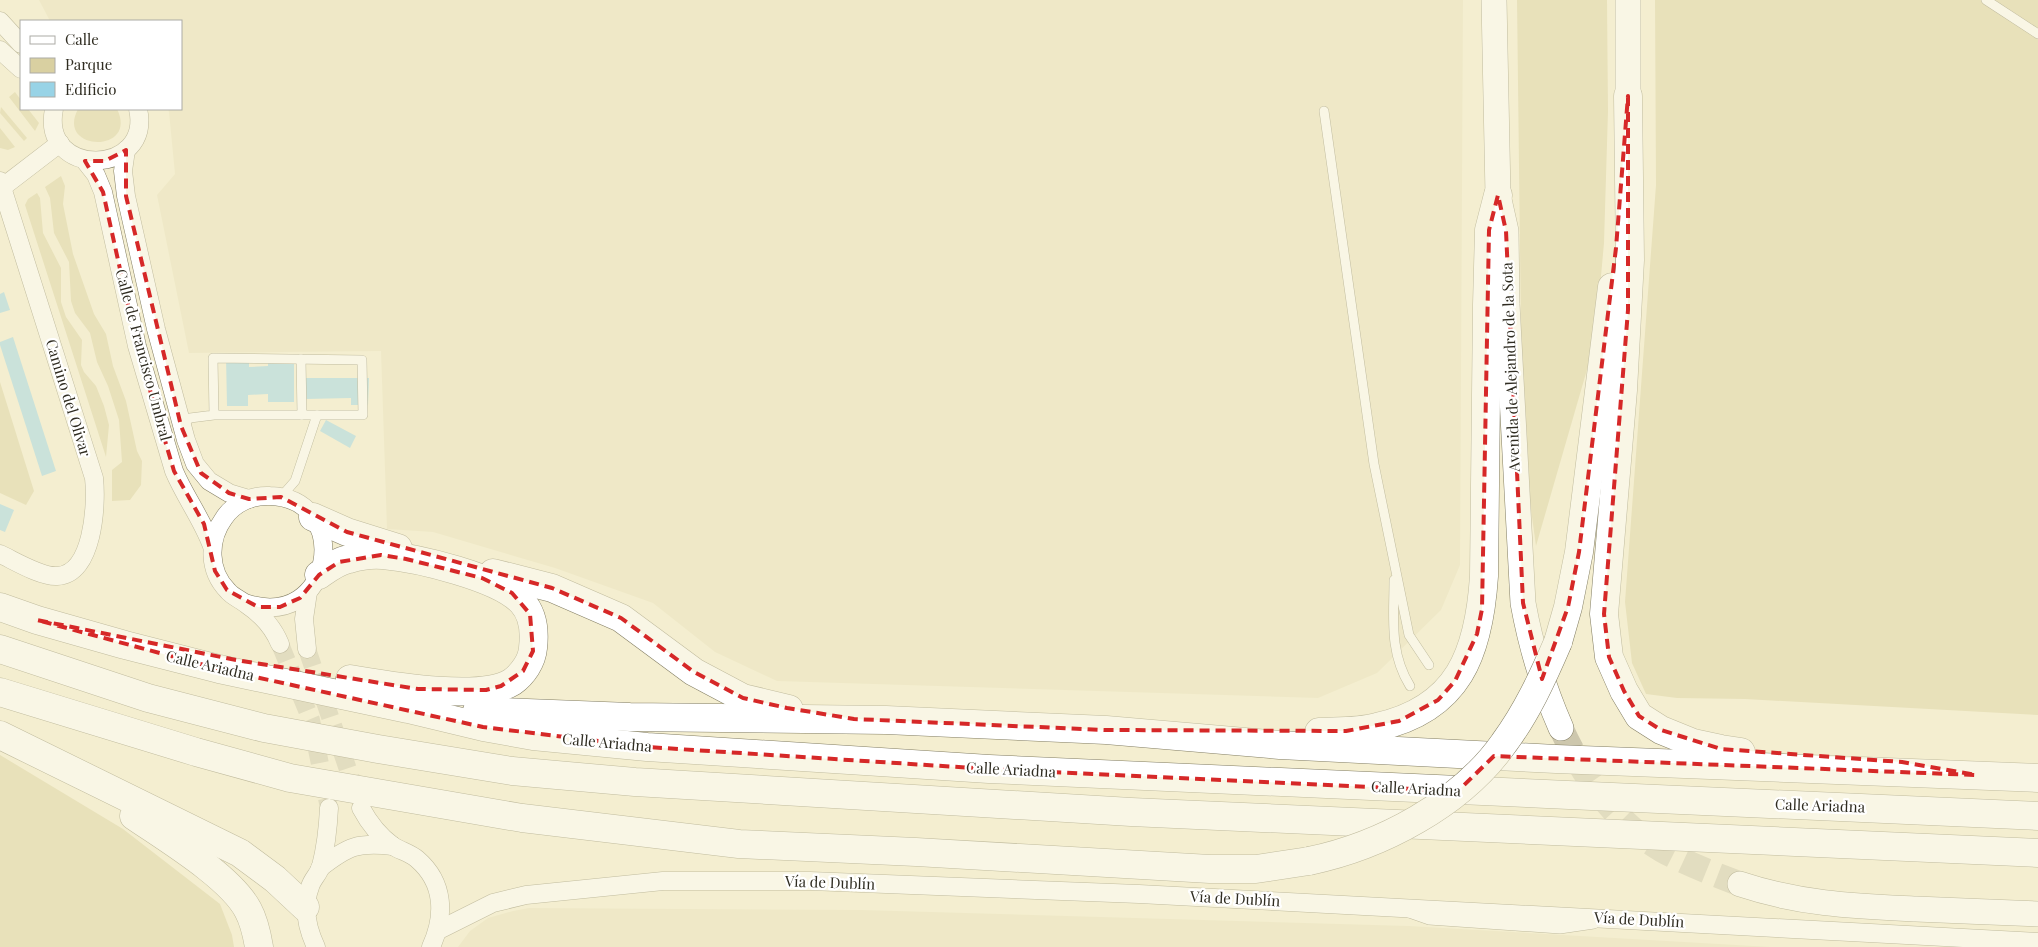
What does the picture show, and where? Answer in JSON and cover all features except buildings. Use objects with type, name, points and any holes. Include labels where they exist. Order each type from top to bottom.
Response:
[{"type":"highway","points":[[0,692],[196,752],[290,778],[522,818],[739,844],[1210,869],[1256,868],[1341,855],[1397,831],[1436,808],[1465,784],[1503,745],[1518,724],[1546,671],[1558,642],[1568,607],[1579,552],[1592,454],[1616,248],[1628,96]]},
{"type":"highway","points":[[1628,96],[1630,205],[1628,302],[1623,390],[1604,614],[1609,657],[1624,691],[1639,716],[1661,730],[1721,749],[1766,754],[1902,762],[1976,775]]},
{"type":"highway","points":[[1106,730],[1194,728],[1302,732],[1375,728],[1418,714],[1438,700],[1455,681],[1468,658],[1482,609],[1489,230],[1498,195]]},
{"type":"highway","points":[[313,517],[347,532],[382,544],[552,588],[621,618],[694,672],[743,698],[787,708],[854,719]]},
{"type":"highway","points":[[37,620],[236,660],[418,689],[478,690],[501,686],[511,682],[523,671],[530,659],[534,632],[530,614],[522,602],[512,593],[482,578],[406,558],[381,555],[349,558],[339,562],[313,584]]},
{"type":"highway","name":"Calle Ariadna","points":[[0,607],[37,620],[219,670],[533,736],[677,749],[999,770],[2038,816]]},
{"type":"highway","points":[[0,649],[148,698],[264,728],[512,771],[635,782],[1130,812],[2038,853]]},
{"type":"highway","points":[[408,709],[630,718],[854,719],[1106,730],[1280,745],[1556,759],[2038,778]]},
{"type":"highway","points":[[0,734],[240,853],[275,879],[305,908]]},
{"type":"highway","points":[[61,765],[220,877],[236,892],[248,910],[255,927],[259,947]]},
{"type":"street","name":"Avenida de Alejandro de la Sota","points":[[1494,0],[1498,195],[1506,231],[1507,304],[1523,603],[1532,647],[1548,698],[1561,728]]},
{"type":"street","points":[[1628,0],[1628,96]]},
{"type":"street","points":[[0,21],[20,43]]},
{"type":"street","points":[[0,50],[20,68]]},
{"type":"street","points":[[53,111],[54,130],[60,142],[69,153],[85,160],[104,161],[126,150],[137,134],[138,110]]},
{"type":"street","points":[[1,186],[60,142]]},
{"type":"street","name":"Calle de Francisco Umbral","points":[[126,150],[123,171],[126,196],[156,329],[181,426],[191,456],[201,473],[210,481],[224,490],[249,499]]},
{"type":"street","name":"Calle de Francisco Umbral","points":[[85,160],[96,175],[103,192],[137,346],[174,471],[179,484],[204,524],[212,546]]},
{"type":"street","name":"Camino del Olivar","points":[[0,554],[37,571],[56,576],[70,574],[79,566],[89,541],[96,500],[94,478],[1,186]]},
{"type":"street","points":[[280,644],[270,626],[260,614],[235,597],[220,582],[214,564],[212,546],[219,524],[228,512],[249,499],[260,496],[281,497],[300,506],[313,517],[321,532],[324,550],[323,565],[313,584],[304,619],[307,648]]},
{"type":"street","points":[[245,603],[258,607],[280,607],[292,603],[313,584]]},
{"type":"street","points":[[316,947],[308,930],[305,908],[310,887],[320,868],[328,832],[329,808]]},
{"type":"street","points":[[361,808],[380,835],[394,846],[417,859],[434,879],[441,904],[439,930],[431,947]]},
{"type":"street","points":[[320,868],[341,851],[367,843],[394,846]]},
{"type":"street","name":"Vía de Dublín","points":[[439,930],[493,903],[526,895],[663,881],[810,881],[1139,894],[2038,942]]},
{"type":"street","points":[[1740,884],[1772,894],[1818,903],[1866,907],[2038,914]]},
{"type":"lane","points":[[1986,0],[2038,34]]},
{"type":"lane","points":[[1324,111],[1374,464],[1409,635],[1429,665]]},
{"type":"lane","points":[[181,426],[190,418],[214,415],[363,415],[362,360],[213,358],[214,415]]},
{"type":"lane","points":[[301,359],[302,415]]},
{"type":"lane","points":[[281,497],[295,481],[317,415]]},
{"type":"lane","points":[[1394,563],[1395,650],[1402,673],[1410,686]]},
{"type":"highlighted area","points":[[1628,96],[1628,310],[1604,614],[1609,657],[1624,691],[1639,716],[1661,730],[1721,749],[1902,762],[1976,775],[1494,756],[1458,791],[989,769],[647,747],[483,727],[219,669],[37,620],[236,660],[418,689],[486,690],[501,686],[523,671],[533,651],[530,614],[512,593],[482,578],[406,559],[381,555],[339,562],[319,575],[300,598],[280,607],[258,607],[227,590],[215,571],[204,524],[174,471],[137,346],[103,192],[85,161],[105,161],[126,150],[126,196],[181,426],[201,473],[229,493],[249,499],[281,497],[347,532],[552,588],[621,618],[694,672],[743,698],[787,708],[854,719],[1106,730],[1346,731],[1399,721],[1438,700],[1455,681],[1477,634],[1482,609],[1489,230],[1498,195],[1506,231],[1523,603],[1542,679],[1568,607],[1579,552],[1616,248]]},
{"type":"shaded area","points":[[39,0],[1463,0],[1460,565],[1441,610],[1377,673],[1318,698],[777,681],[715,652],[653,603],[555,568],[433,532],[387,529],[381,351],[189,353],[157,195],[175,174],[168,110],[182,110],[182,20],[49,20]]},
{"type":"shaded area","points":[[529,908],[862,910],[1409,926],[1771,947],[458,947],[470,931],[488,918]]},
{"type":"green space","points":[[1517,0],[1607,0],[1608,111],[1604,243],[1595,342],[1536,546],[1526,473],[1521,332]]},
{"type":"green space","points":[[1655,0],[2038,0],[2038,715],[1745,699],[1677,698],[1646,694],[1632,663],[1625,602],[1656,185]]},
{"type":"green space","points":[[15,92],[20,99],[20,110],[29,110],[39,123],[35,131],[9,97]]},
{"type":"green space","points":[[1,107],[27,138],[24,141],[0,113]]},
{"type":"green space","points":[[78,110],[117,110],[121,124],[117,134],[108,140],[97,142],[86,140],[77,133],[74,123]]},
{"type":"green space","points":[[0,128],[15,147],[8,150],[0,148]]},
{"type":"green space","points":[[61,176],[65,186],[63,204],[73,254],[94,314],[106,334],[113,366],[126,401],[137,451],[142,461],[141,485],[130,500],[112,501],[112,470],[122,462],[119,420],[108,386],[97,362],[90,333],[75,313],[71,301],[69,262],[54,233],[50,198],[45,187]]},
{"type":"green space","points":[[37,193],[40,198],[43,233],[61,268],[61,302],[66,317],[82,340],[81,365],[84,372],[96,386],[109,425],[106,457],[25,205],[28,199]]},
{"type":"green space","points":[[0,382],[34,491],[26,505],[0,493]]},
{"type":"green space","points":[[0,755],[123,829],[220,904],[232,935],[234,947],[0,947]]},
{"type":"tunnel","points":[[280,644],[311,720],[329,808]]},
{"type":"tunnel","points":[[307,649],[357,796]]},
{"type":"tunnel","points":[[1561,728],[1569,746],[1590,780],[1602,797],[1630,827],[1671,855],[1740,884]]}]
